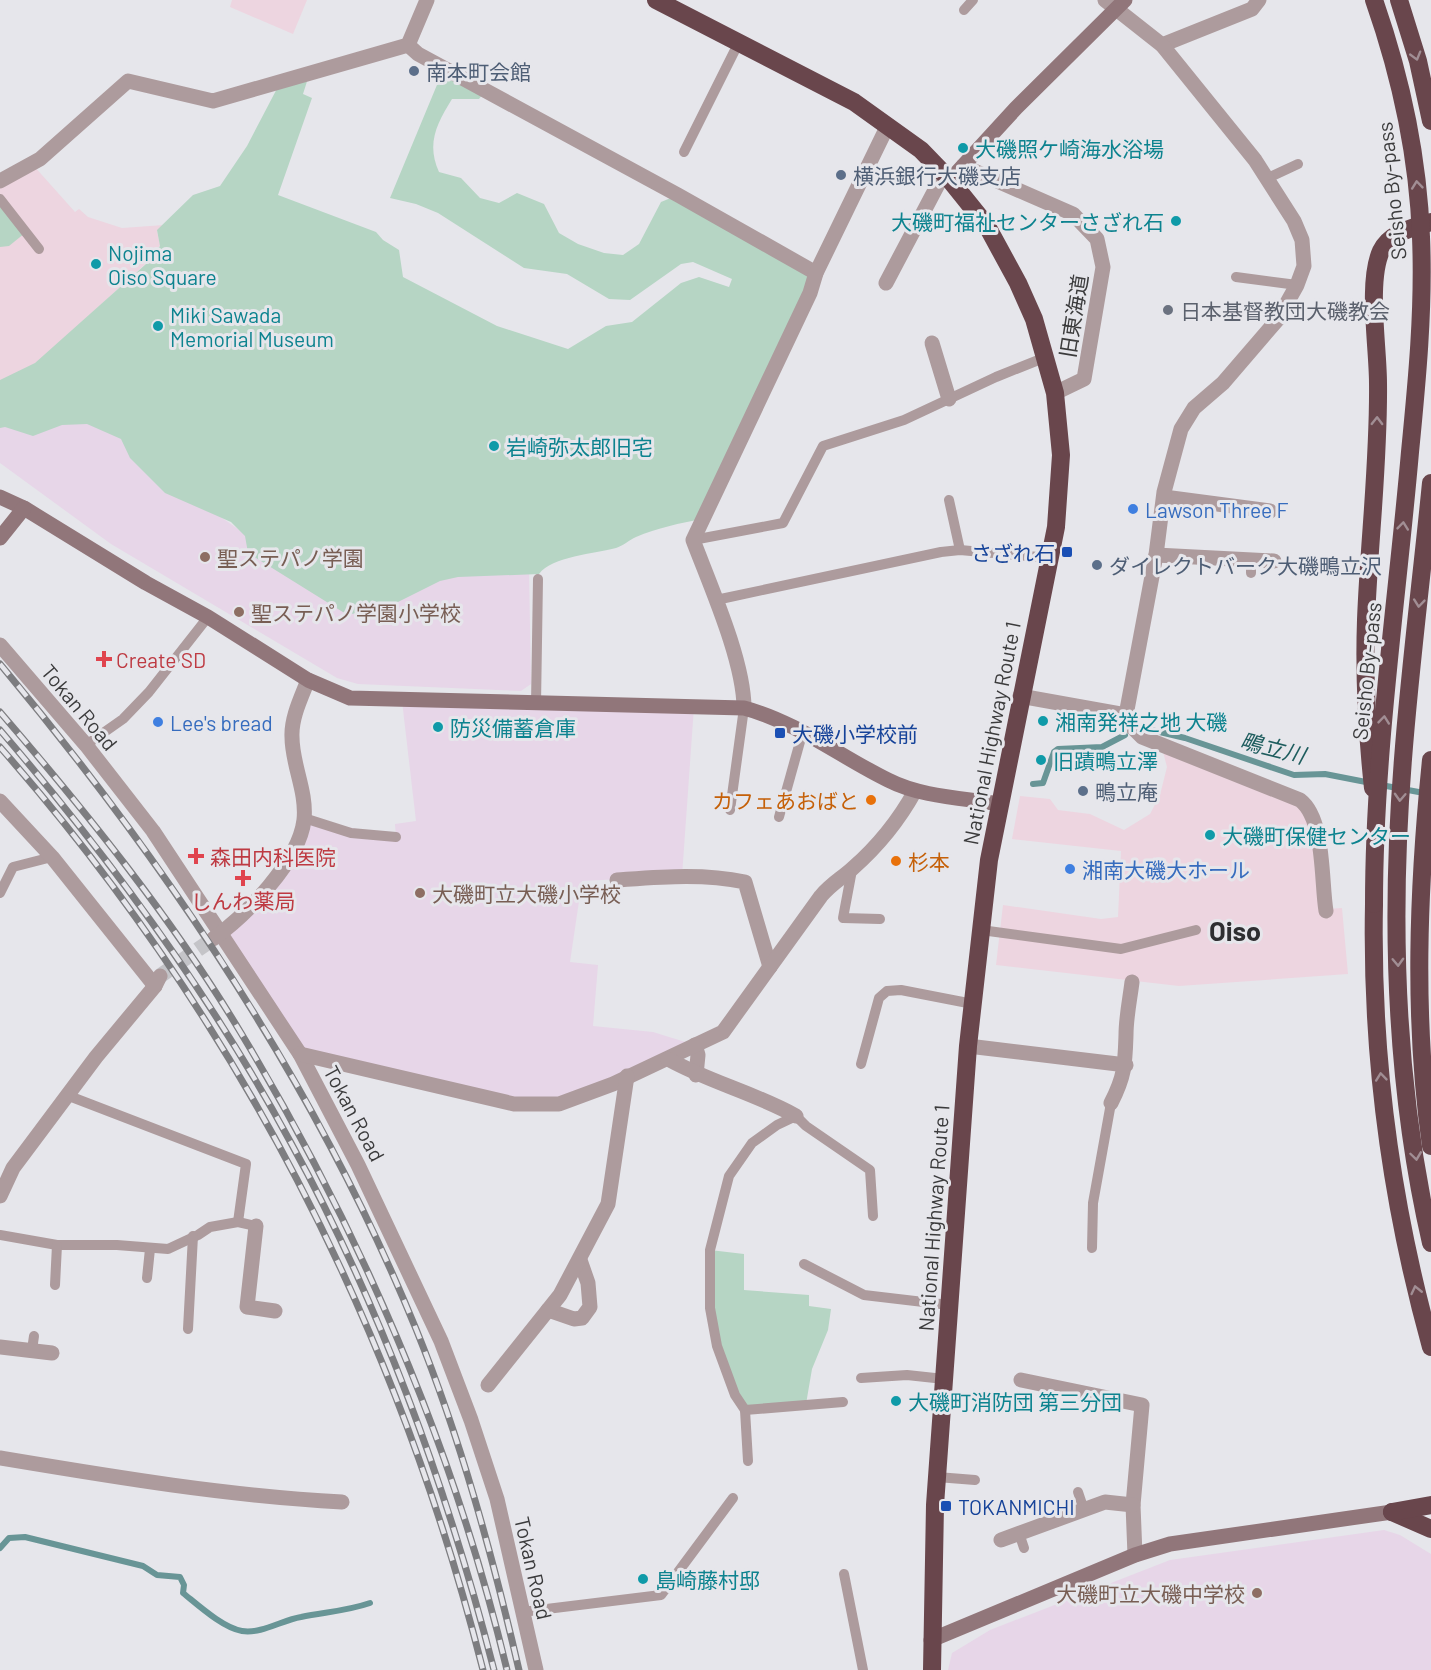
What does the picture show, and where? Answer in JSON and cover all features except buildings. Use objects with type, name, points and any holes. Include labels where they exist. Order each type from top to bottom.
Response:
[{"type":"highway","name":"National Highway Route 1","points":[[656,0],[854,102],[921,150],[947,176],[987,226],[1018,283],[1034,319],[1055,393],[1061,455],[1060,492],[1050,558],[1020,696],[989,860],[968,1046],[937,1477],[932,1670]]},
{"type":"highway","name":"Seisho By-pass","points":[[1374,0],[1404,104],[1415,171],[1421,238],[1421,322],[1376,817],[1373,969],[1386,1130],[1406,1245],[1431,1347]]},
{"type":"highway","points":[[1399,0],[1418,61],[1431,121]]},
{"type":"highway","points":[[1376,817],[1366,721],[1366,620],[1376,480],[1378,263],[1382,250],[1391,238],[1431,222]]},
{"type":"highway","points":[[1431,483],[1402,758],[1396,904],[1405,1076],[1431,1244]]},
{"type":"highway","points":[[1431,760],[1420,904],[1420,1032],[1431,1146]]},
{"type":"highway","points":[[1392,1512],[1431,1505]]},
{"type":"highway","points":[[1392,1512],[1431,1529]]},
{"type":"street","points":[[408,45],[427,0]]},
{"type":"street","points":[[1162,45],[1252,9],[1259,0]]},
{"type":"street","points":[[886,283],[947,176],[963,166],[1115,3],[1162,45],[1268,178],[1302,240],[1304,266],[1285,309],[1250,353],[1194,408],[1181,429],[1173,452],[1164,497],[1156,555],[1126,715],[1129,724],[1142,736],[1300,800],[1308,806],[1316,828],[1326,911]]},
{"type":"street","points":[[0,181],[40,159],[128,81],[213,101],[408,45]]},
{"type":"street","points":[[408,45],[418,54],[678,195],[816,273]]},
{"type":"street","points":[[744,708],[744,690],[716,600],[693,540],[810,293],[816,273],[888,125]]},
{"type":"street","name":"旧東海道","points":[[963,166],[1073,214],[1097,239],[1103,267],[1084,379],[1055,393]]},
{"type":"street","points":[[932,343],[949,399]]},
{"type":"street","points":[[0,497],[24,507],[308,680],[350,698],[744,708],[803,731],[888,780],[915,791],[1000,804]]},
{"type":"street","points":[[1164,497],[1270,511]]},
{"type":"street","points":[[0,538],[24,507]]},
{"type":"street","points":[[1156,555],[1251,566],[1274,561]]},
{"type":"street","name":"Tokan Road","points":[[0,645],[134,805],[218,936],[300,1054],[393,1234],[441,1341],[497,1498],[536,1670]]},
{"type":"street","points":[[218,936],[272,882],[287,862],[299,840],[304,818],[302,789],[291,734],[298,705],[308,680]]},
{"type":"street","points":[[1020,696],[1126,715]]},
{"type":"street","points":[[300,1054],[514,1104],[559,1104],[668,1059],[723,1032],[833,881],[852,870],[883,838],[915,791]]},
{"type":"street","points":[[0,801],[52,857],[158,981],[96,1057],[69,1096],[7,1165],[0,1196]]},
{"type":"street","points":[[617,880],[682,876],[724,878],[744,882],[770,968]]},
{"type":"street","points":[[1111,1103],[1122,1081],[1126,1065],[1126,1035],[1132,982]]},
{"type":"street","points":[[695,1045],[698,1055],[696,1075]]},
{"type":"street","points":[[968,1046],[1126,1065]]},
{"type":"street","points":[[668,1059],[696,1075],[757,1097],[796,1116]]},
{"type":"street","points":[[488,1385],[548,1310],[580,1260],[608,1204],[627,1076]]},
{"type":"street","points":[[256,1226],[247,1307],[275,1311]]},
{"type":"street","points":[[548,1310],[574,1319],[582,1318],[590,1307],[588,1283],[580,1260]]},
{"type":"street","points":[[0,1347],[33,1343],[52,1353]]},
{"type":"street","points":[[1021,1380],[1142,1405],[1133,1505],[1136,1555]]},
{"type":"street","points":[[0,1458],[184,1489],[272,1499],[342,1502]]},
{"type":"street","points":[[1001,1540],[1021,1541],[1105,1502],[1133,1505]]},
{"type":"street","points":[[931,1640],[1136,1555],[1170,1544],[1392,1512]]},
{"type":"lane","points":[[964,10],[973,0]]},
{"type":"lane","points":[[684,152],[739,42]]},
{"type":"lane","points":[[1268,178],[1298,164]]},
{"type":"lane","points":[[0,199],[39,249]]},
{"type":"lane","points":[[1236,277],[1297,285]]},
{"type":"lane","points":[[693,540],[783,523],[823,446],[904,420],[1046,357]]},
{"type":"lane","points":[[949,500],[960,550]]},
{"type":"lane","points":[[716,600],[960,550],[1050,558]]},
{"type":"lane","points":[[536,704],[538,579]]},
{"type":"lane","points":[[86,745],[123,719],[149,692],[208,617]]},
{"type":"lane","points":[[730,810],[744,708]]},
{"type":"lane","points":[[779,817],[803,731]]},
{"type":"lane","points":[[304,818],[351,833],[396,837]]},
{"type":"lane","points":[[0,893],[13,867],[52,857]]},
{"type":"lane","points":[[852,870],[843,918],[880,919]]},
{"type":"lane","points":[[981,930],[1121,949],[1196,930]]},
{"type":"lane","points":[[861,1064],[879,998],[886,991],[901,990],[973,1004]]},
{"type":"lane","points":[[69,1096],[246,1164],[238,1222]]},
{"type":"lane","points":[[1092,1248],[1093,1203],[1111,1103]]},
{"type":"lane","points":[[748,1461],[744,1410],[735,1395],[717,1346],[710,1308],[710,1250],[729,1176],[752,1143],[777,1125],[796,1116],[806,1126],[870,1170],[873,1216]]},
{"type":"lane","points":[[0,1235],[57,1245],[117,1245],[168,1249],[210,1227],[238,1222],[256,1226]]},
{"type":"lane","points":[[188,1329],[193,1236]]},
{"type":"lane","points":[[55,1285],[57,1245]]},
{"type":"lane","points":[[147,1278],[150,1249]]},
{"type":"lane","points":[[804,1264],[864,1295],[950,1305]]},
{"type":"lane","points":[[861,1378],[907,1375],[944,1378]]},
{"type":"lane","points":[[744,1410],[843,1402]]},
{"type":"lane","points":[[937,1477],[975,1480]]},
{"type":"lane","points":[[1078,1492],[1084,1510]]},
{"type":"lane","points":[[522,1612],[661,1595],[733,1498]]},
{"type":"lane","points":[[843,1574],[863,1670]]},
{"type":"shaded area","points":[[232,0],[307,0],[293,34],[230,7]]},
{"type":"shaded area","name":"Nojima Oiso Square","points":[[33,165],[75,212],[79,209],[88,217],[122,228],[164,225],[157,231],[160,245],[154,256],[0,397],[0,181]]},
{"type":"shaded area","name":"聖ステパノ学園","points":[[94,405],[176,486],[345,603],[457,569],[529,569],[531,684],[521,691],[358,684],[337,678],[111,544],[0,463],[0,409]]},
{"type":"shaded area","name":"大磯町立大磯小学校","points":[[402,701],[694,707],[682,876],[582,881],[570,962],[598,965],[593,1026],[653,1032],[695,1045],[582,1094],[514,1104],[300,1054],[222,933],[272,882],[304,818],[396,837],[395,824],[416,821]]},
{"type":"shaded area","points":[[1161,744],[1308,806],[1326,909],[1342,908],[1348,974],[1179,986],[996,965],[1003,905],[1101,919],[1118,917],[1121,851],[1012,839],[1020,796],[1050,799],[1058,810],[1090,814],[1124,830],[1150,814],[1160,795],[1167,767]]},
{"type":"shaded area","name":"大磯町立大磯中学校","points":[[1384,1530],[1400,1535],[1431,1554],[1431,1670],[948,1670],[952,1653],[990,1630],[1170,1560]]},
{"type":"green space","points":[[444,68],[486,90],[479,99],[452,99],[438,125],[433,143],[435,162],[439,172],[461,178],[480,198],[499,203],[517,193],[544,204],[559,233],[578,244],[604,253],[623,255],[639,244],[661,202],[678,195],[816,273],[703,519],[652,531],[616,548],[564,559],[545,568],[539,574],[458,577],[440,581],[392,605],[366,613],[346,614],[248,553],[245,536],[231,522],[165,493],[130,458],[121,439],[87,424],[62,425],[33,436],[5,427],[0,428],[0,380],[35,363],[146,264],[160,246],[157,230],[193,195],[220,186],[247,146],[282,79],[310,72],[303,94],[312,98],[278,195],[376,232],[383,240],[399,250],[403,277],[497,326],[568,349],[606,326],[632,322],[681,283],[699,277],[729,287],[732,279],[693,262],[681,264],[630,300],[609,299],[567,274],[524,268],[438,213],[416,204],[390,198]]},
{"type":"green space","points":[[0,199],[25,233],[9,246],[0,247]]},
{"type":"green space","points":[[710,1250],[744,1254],[744,1290],[809,1295],[809,1306],[831,1309],[828,1330],[812,1369],[806,1404],[745,1410],[717,1346]]},
{"type":"waterway","name":"鴫立川","points":[[1143,728],[1185,738],[1294,775],[1325,774],[1371,783]]},
{"type":"waterway","points":[[1033,784],[1043,783],[1054,752],[1058,749],[1102,747],[1125,735]]},
{"type":"waterway","name":"鴫立川","points":[[1381,785],[1424,793]]},
{"type":"waterway","points":[[0,1548],[9,1538],[25,1537],[143,1566],[157,1575],[180,1577],[184,1585],[183,1593],[219,1621],[242,1631],[264,1629],[294,1619],[370,1603]]},
{"type":"tunnel","points":[[160,976],[213,939]]},
{"type":"railway","points":[[0,664],[62,740],[179,899],[234,981],[333,1151],[377,1239],[432,1371],[474,1498],[519,1670]]},
{"type":"railway","points":[[0,712],[127,867],[186,949],[241,1033],[325,1184],[398,1341],[430,1422],[485,1586],[507,1670]]},
{"type":"railway","points":[[0,730],[81,828],[157,929],[227,1034],[291,1143],[354,1270],[409,1400],[455,1534],[494,1670]]},
{"type":"railway","points":[[0,747],[85,849],[162,955],[233,1066],[297,1180],[354,1297],[404,1418],[447,1543],[483,1670]]},
{"type":"place","name":"南本町会館","points":[[414,71]]},
{"type":"place","name":"大磯照ケ崎海水浴場","points":[[963,148]]},
{"type":"place","name":"横浜銀行大磯支店","points":[[841,175]]},
{"type":"place","name":"大磯町福祉センターさざれ石","points":[[1176,221]]},
{"type":"place","name":"Nojima Oiso Square","points":[[96,264]]},
{"type":"place","name":"日本基督教団大磯教会","points":[[1168,310]]},
{"type":"place","name":"Miki Sawada Memorial Museum","points":[[158,326]]},
{"type":"place","name":"岩崎弥太郎旧宅","points":[[494,446]]},
{"type":"place","name":"Lawson Three F","points":[[1133,509]]},
{"type":"place","name":"さざれ石","points":[[1067,552]]},
{"type":"place","name":"聖ステパノ学園","points":[[205,557]]},
{"type":"place","name":"ダイレクトバーク大磯鴫立沢","points":[[1097,565]]},
{"type":"place","name":"聖ステパノ学園小学校","points":[[239,612]]},
{"type":"place","name":"Create SD","points":[[104,659]]},
{"type":"place","name":"湘南発祥之地 大磯","points":[[1043,721]]},
{"type":"place","name":"Lee's bread","points":[[158,722]]},
{"type":"place","name":"防災備蓄倉庫","points":[[438,727]]},
{"type":"place","name":"大磯小学校前","points":[[780,733]]},
{"type":"place","name":"旧蹟鴫立澤","points":[[1041,760]]},
{"type":"place","name":"鴫立庵","points":[[1083,791]]},
{"type":"place","name":"カフェあおばと","points":[[871,800]]},
{"type":"place","name":"大磯町保健センター","points":[[1210,835]]},
{"type":"place","name":"森田内科医院","points":[[196,856]]},
{"type":"place","name":"杉本","points":[[896,861]]},
{"type":"place","name":"湘南大磯大ホール","points":[[1070,869]]},
{"type":"place","name":"しんわ薬局","points":[[243,878]]},
{"type":"place","name":"大磯町立大磯小学校","points":[[420,893]]},
{"type":"place","name":"大磯町消防団 第三分団","points":[[896,1401]]},
{"type":"place","name":"TOKANMICHI","points":[[946,1506]]},
{"type":"place","name":"島崎藤村邸","points":[[643,1579]]},
{"type":"place","name":"大磯町立大磯中学校","points":[[1257,1593]]},
{"type":"district","name":"Oiso","points":[[1235,930]]}]
